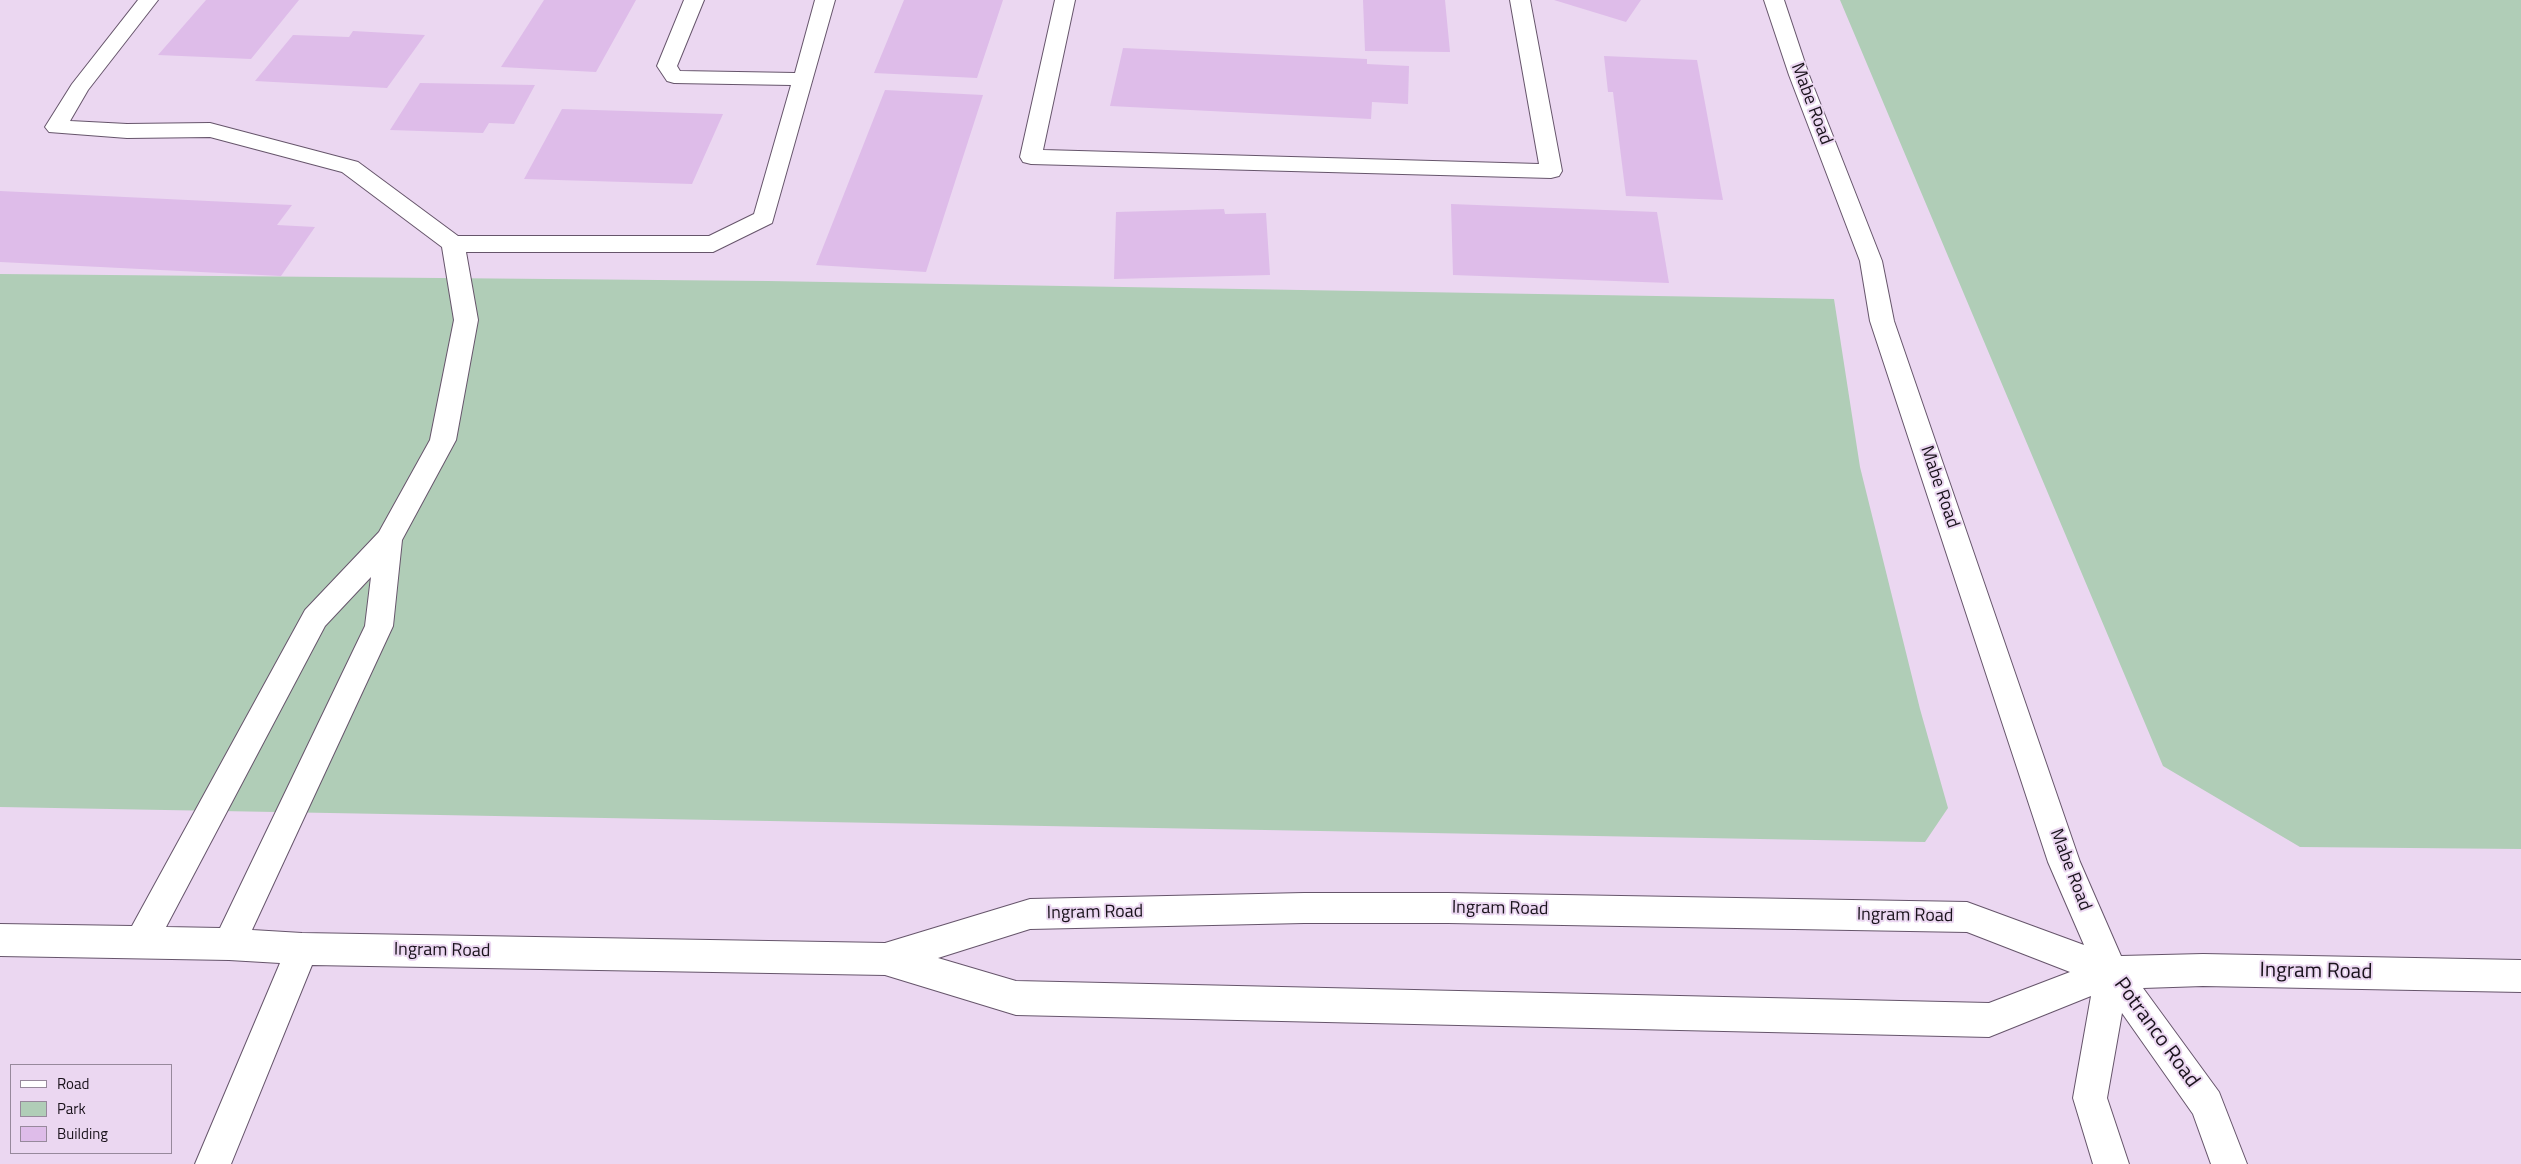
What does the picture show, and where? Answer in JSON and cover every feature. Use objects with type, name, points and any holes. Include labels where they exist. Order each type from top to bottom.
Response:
[{"type":"street","points":[[148,0],[80,88],[56,127],[127,131],[210,130],[350,167],[453,244],[713,244],[764,218],[825,0]]},
{"type":"street","points":[[694,0],[682,34],[667,66],[674,77],[802,79]]},
{"type":"street","points":[[1065,0],[1031,157],[1551,171],[1520,0]]},
{"type":"street","name":"Mabe Road","points":[[1774,0],[1799,74],[1871,261],[1882,321],[2064,862],[2112,972]]},
{"type":"street","points":[[141,942],[315,618],[389,540],[443,440],[466,320],[453,244]]},
{"type":"street","points":[[229,944],[379,626],[389,540]]},
{"type":"street","name":"Ingram Road","points":[[885,959],[1030,914],[1304,908],[1448,908],[1967,917],[2112,972]]},
{"type":"street","name":"Ingram Road","points":[[0,940],[229,944],[302,949],[885,959],[1016,998],[1989,1020],[2112,972],[2203,970],[2521,976]]},
{"type":"street","points":[[213,1164],[302,949]]},
{"type":"street","name":"Potranco Road","points":[[2111,1164],[2090,1098],[2112,972]]},
{"type":"street","name":"Potranco Road","points":[[2112,972],[2207,1104],[2229,1164]]},
{"type":"green space","points":[[1840,0],[2521,0],[2521,849],[2300,847],[2163,766]]},
{"type":"green space","points":[[0,274],[768,281],[1834,299],[1860,467],[1920,709],[1948,808],[1925,842],[0,807]]},
{"type":"building","points":[[206,0],[299,0],[251,59],[158,55]]},
{"type":"building","points":[[544,0],[636,0],[596,72],[501,67]]},
{"type":"building","points":[[904,0],[1003,0],[977,78],[874,73]]},
{"type":"building","points":[[1363,0],[1445,0],[1450,52],[1365,51]]},
{"type":"building","points":[[1554,0],[1641,0],[1626,22]]},
{"type":"building","points":[[353,31],[425,35],[387,88],[255,81],[293,35],[349,37]]},
{"type":"building","points":[[1123,48],[1367,59],[1367,64],[1409,66],[1408,104],[1372,102],[1371,119],[1110,106]]},
{"type":"building","points":[[1604,56],[1697,60],[1723,200],[1626,196],[1613,92],[1608,92]]},
{"type":"building","points":[[420,83],[535,85],[514,124],[489,123],[483,133],[390,130]]},
{"type":"building","points":[[885,90],[983,95],[926,272],[816,265]]},
{"type":"building","points":[[562,109],[723,114],[692,184],[524,179]]},
{"type":"building","points":[[0,191],[292,205],[277,225],[315,227],[281,276],[0,262]]},
{"type":"building","points":[[1451,204],[1657,212],[1669,283],[1453,275]]},
{"type":"building","points":[[1224,209],[1225,214],[1266,213],[1270,275],[1114,279],[1116,212]]}]
